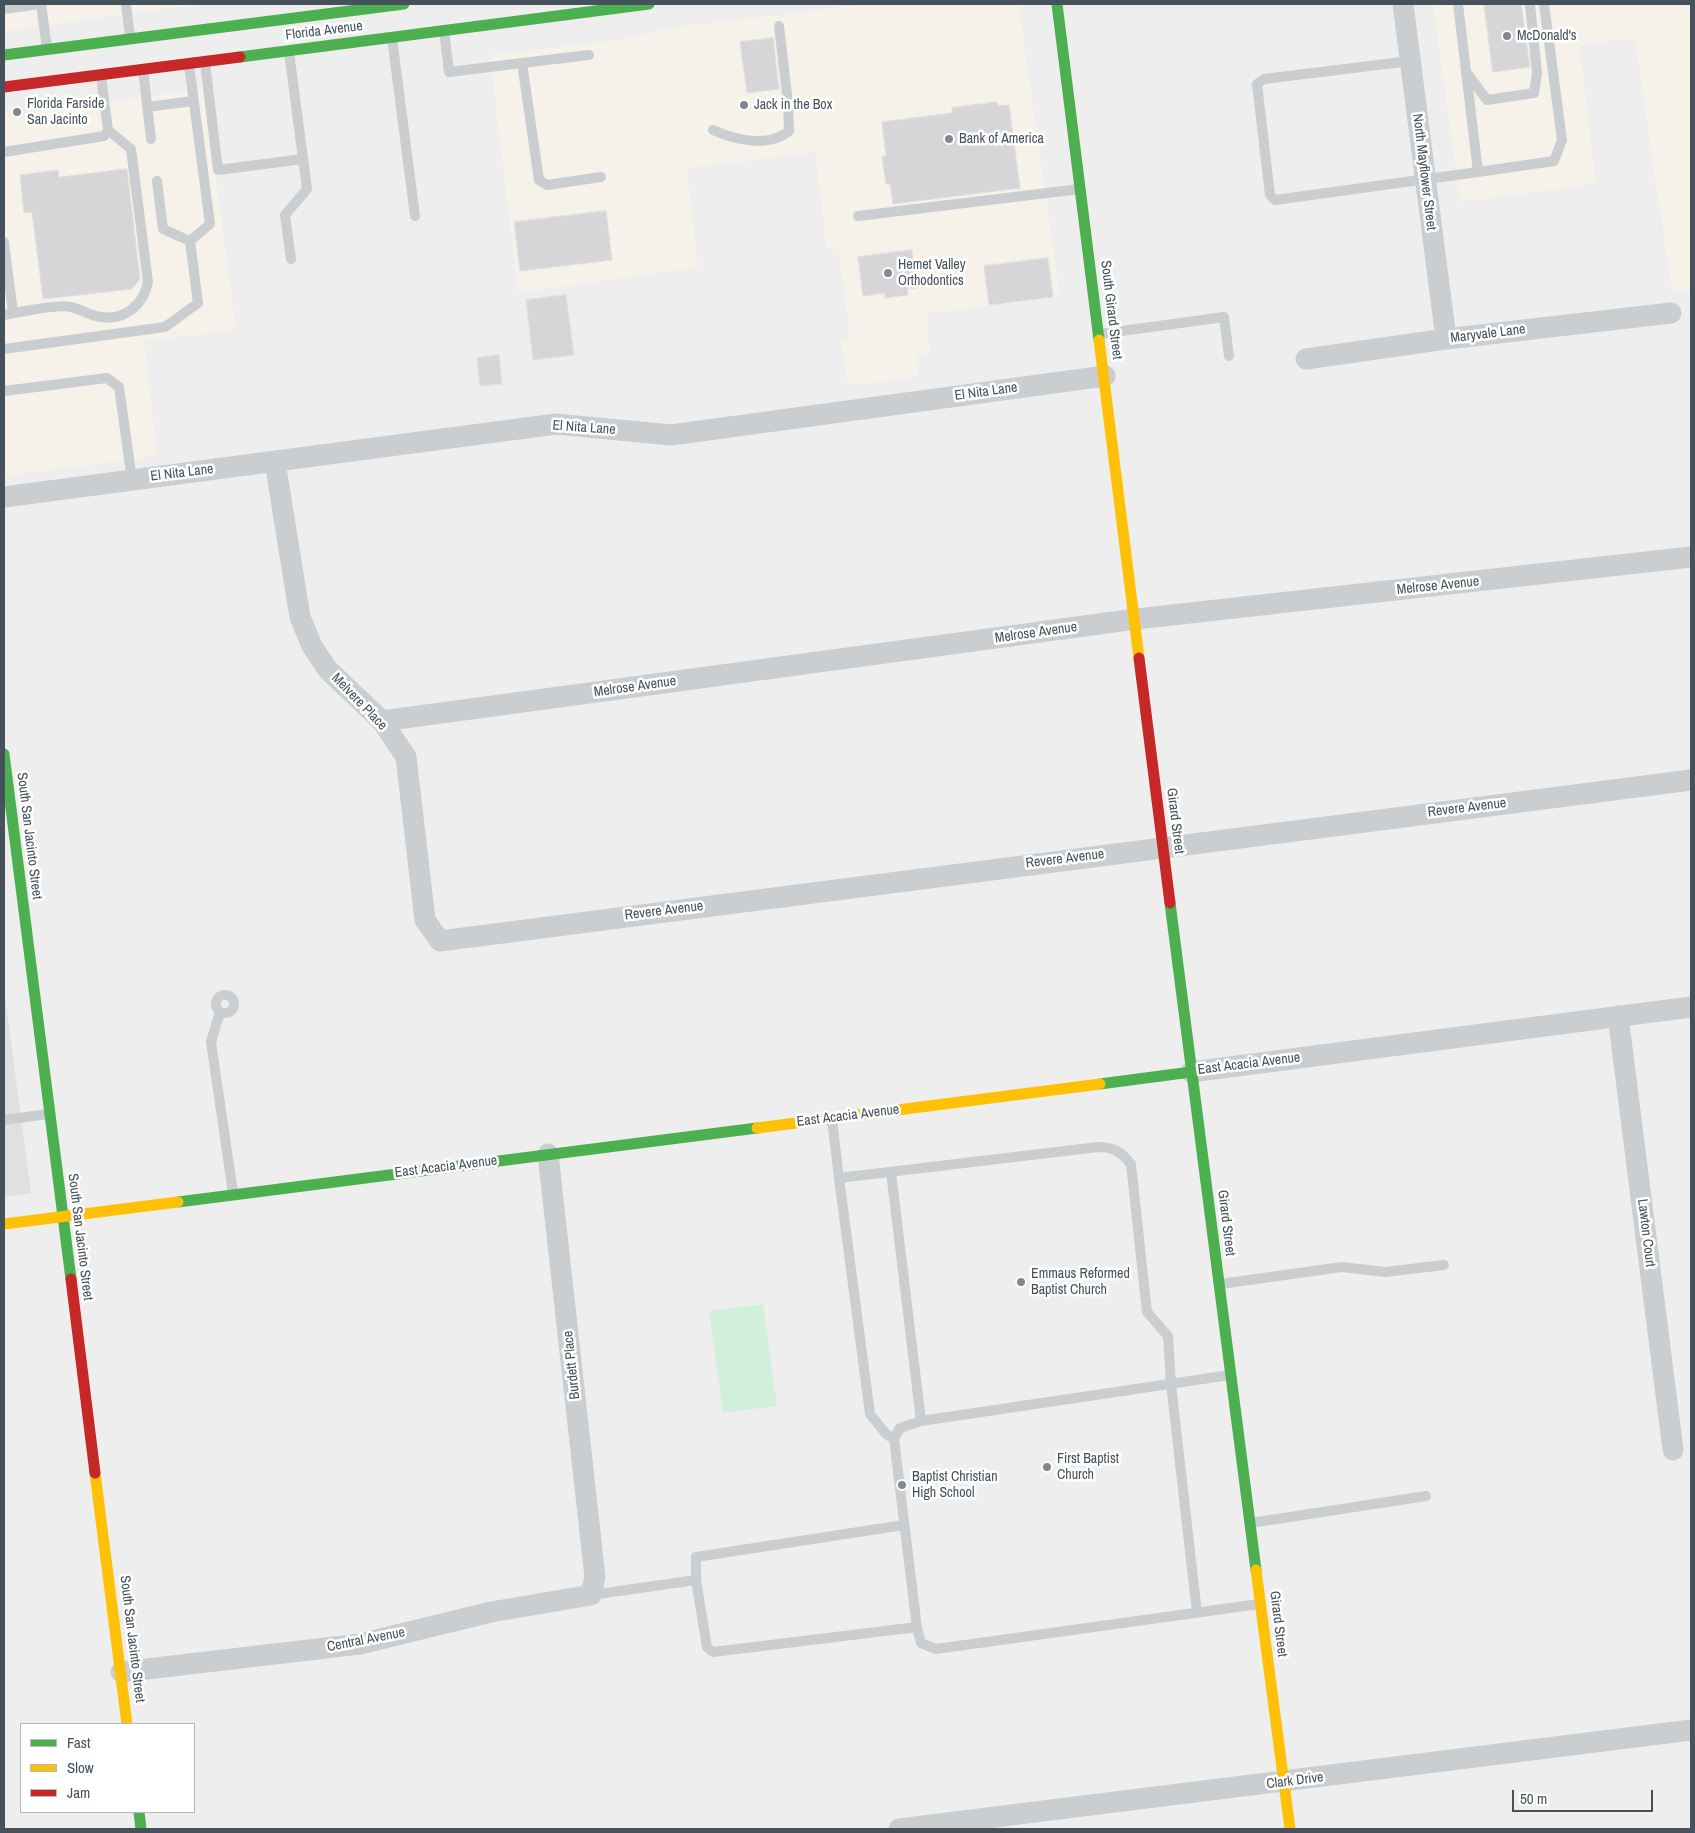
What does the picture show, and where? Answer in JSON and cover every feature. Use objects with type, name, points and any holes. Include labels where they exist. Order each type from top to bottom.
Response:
[{"type":"street","name":"Florida Avenue","points":[[4,55],[404,4]]},
{"type":"street","name":"Florida Avenue","points":[[4,87],[649,4]]},
{"type":"street","name":"South Girard Street","points":[[1058,4],[1136,619]]},
{"type":"street","name":"North Mayflower Street","points":[[1403,4],[1446,339]]},
{"type":"street","name":"Maryvale Lane","points":[[1306,359],[1446,339],[1671,313]]},
{"type":"street","name":"El Nita Lane","points":[[4,497],[556,424],[671,435],[1105,376]]},
{"type":"street","name":"Melvere Place","points":[[274,462],[300,617],[312,646],[328,670],[382,721],[406,757],[425,920],[440,941]]},
{"type":"street","name":"Melrose Avenue","points":[[382,721],[1136,619],[1691,557]]},
{"type":"street","name":"Girard Street","points":[[1136,619],[1192,1072],[1290,1829]]},
{"type":"street","name":"South San Jacinto Street","points":[[4,754],[15,876],[49,1114],[127,1723]]},
{"type":"street","name":"Revere Avenue","points":[[440,941],[1164,846],[1691,780]]},
{"type":"street","name":"East Acacia Avenue","points":[[4,1224],[1691,1007]]},
{"type":"street","name":"Lawton Court","points":[[1618,1016],[1674,1450]]},
{"type":"street","name":"Burdett Place","points":[[548,1154],[593,1586]]},
{"type":"street","name":"Central Avenue","points":[[121,1672],[360,1644],[593,1586]]},
{"type":"street","name":"Clark Drive","points":[[899,1829],[1284,1783],[1691,1730]]},
{"type":"street","points":[[138,1813],[141,1829]]},
{"type":"lane","points":[[4,9],[40,4],[47,50]]},
{"type":"lane","points":[[126,4],[131,40]]},
{"type":"lane","points":[[306,4],[307,16]]},
{"type":"lane","points":[[1458,4],[1478,172]]},
{"type":"lane","points":[[1466,72],[1486,100],[1534,93],[1538,73],[1530,4]]},
{"type":"lane","points":[[1410,62],[1264,79],[1257,84],[1270,195],[1275,200],[1554,161],[1562,140],[1544,4]]},
{"type":"lane","points":[[713,130],[734,139],[757,140],[782,137],[789,131],[788,103],[779,26]]},
{"type":"lane","points":[[444,30],[449,72],[589,54]]},
{"type":"lane","points":[[392,37],[415,216]]},
{"type":"lane","points":[[289,50],[307,189],[286,215],[291,259]]},
{"type":"lane","points":[[204,61],[218,170],[303,159]]},
{"type":"lane","points":[[188,63],[210,224],[190,241]]},
{"type":"lane","points":[[522,63],[539,180],[548,185],[601,177]]},
{"type":"lane","points":[[143,69],[152,139]]},
{"type":"lane","points":[[4,152],[104,136],[108,130],[101,74]]},
{"type":"lane","points":[[147,106],[193,101]]},
{"type":"lane","points":[[4,242],[9,314],[70,306],[102,317],[117,315],[134,309],[146,294],[148,282],[131,149],[108,130]]},
{"type":"lane","points":[[157,181],[163,229],[190,241]]},
{"type":"lane","points":[[858,216],[1081,189]]},
{"type":"lane","points":[[4,349],[165,327],[175,322],[198,303],[190,241]]},
{"type":"lane","points":[[1099,334],[1224,317],[1229,356]]},
{"type":"lane","points":[[4,392],[107,378],[119,387],[132,480]]},
{"type":"lane","points":[[220,1012],[211,1042],[233,1194]]},
{"type":"lane","points":[[4,1120],[49,1114]]},
{"type":"lane","points":[[832,1118],[870,1414],[886,1434],[894,1439]]},
{"type":"lane","points":[[839,1178],[1098,1147],[1110,1147],[1121,1152],[1131,1164],[1147,1312],[1168,1336],[1171,1384],[1197,1613]]},
{"type":"lane","points":[[891,1172],[921,1421]]},
{"type":"lane","points":[[1219,1284],[1342,1267],[1385,1272],[1444,1265]]},
{"type":"lane","points":[[1231,1375],[921,1421],[900,1428],[894,1439],[904,1525],[917,1627],[921,1642],[936,1649],[1260,1604]]},
{"type":"lane","points":[[1250,1523],[1426,1496]]},
{"type":"lane","points":[[904,1525],[696,1557],[696,1580],[707,1647],[713,1652],[917,1627]]},
{"type":"lane","points":[[593,1586],[696,1580]]},
{"type":"shaded area","points":[[4,4],[203,4],[4,31]]},
{"type":"shaded area","points":[[868,4],[1018,4],[1060,297],[926,314],[930,353],[916,355],[919,377],[848,385],[841,339],[850,337],[839,249],[827,249],[815,152],[687,168],[698,267],[518,293],[490,55],[614,41],[670,28]]},
{"type":"shaded area","points":[[1433,4],[1691,4],[1691,289],[1672,292],[1635,38],[1579,46],[1596,184],[1461,202]]},
{"type":"shaded area","points":[[204,89],[236,330],[144,341],[157,456],[11,475],[4,473],[4,117]]},
{"type":"shaded area","points":[[4,988],[31,1193],[4,1197]]},
{"type":"green space","points":[[763,1304],[777,1406],[723,1413],[709,1311]]},
{"type":"building","name":"McDonald's","points":[[1484,4],[1521,4],[1530,67],[1493,72]]},
{"type":"building","points":[[773,38],[779,89],[747,93],[740,42]]},
{"type":"building","name":"Bank of America","points":[[997,102],[998,106],[1009,105],[1020,188],[893,204],[890,184],[886,184],[882,156],[886,156],[882,122],[952,113],[952,108]]},
{"type":"building","points":[[127,169],[140,279],[132,289],[43,299],[32,212],[24,213],[20,175],[58,170],[59,177]]},
{"type":"building","points":[[606,211],[612,260],[520,271],[514,222]]},
{"type":"building","name":"Hemet Valley Orthodontics","points":[[912,250],[917,288],[907,289],[908,295],[885,298],[885,293],[863,296],[858,257]]},
{"type":"building","points":[[1048,258],[1053,297],[989,305],[984,266]]},
{"type":"building","points":[[566,295],[574,355],[533,360],[526,300]]},
{"type":"building","points":[[499,355],[502,384],[480,386],[477,358]]},
{"type":"traffic: fast","points":[[4,55],[404,4]]},
{"type":"traffic: fast","points":[[240,57],[649,4]]},
{"type":"traffic: fast","points":[[1057,4],[1099,340]]},
{"type":"traffic: fast","points":[[4,754],[71,1279]]},
{"type":"traffic: fast","points":[[1170,903],[1256,1570]]},
{"type":"traffic: fast","points":[[1100,1084],[1191,1072]]},
{"type":"traffic: fast","points":[[178,1202],[757,1128]]},
{"type":"traffic: fast","points":[[139,1813],[141,1829]]},
{"type":"traffic: slow","points":[[1099,340],[1139,658]]},
{"type":"traffic: slow","points":[[757,1128],[1100,1084]]},
{"type":"traffic: slow","points":[[4,1224],[178,1202]]},
{"type":"traffic: slow","points":[[95,1473],[127,1723]]},
{"type":"traffic: slow","points":[[1256,1570],[1290,1829]]},
{"type":"traffic: jam","points":[[4,87],[240,57]]},
{"type":"traffic: jam","points":[[1139,658],[1170,903]]},
{"type":"traffic: jam","points":[[71,1279],[95,1473]]},
{"type":"place","name":"McDonald's","points":[[1507,36]]},
{"type":"place","name":"Jack in the Box","points":[[744,105]]},
{"type":"place","name":"Florida Farside San Jacinto","points":[[17,112]]},
{"type":"place","name":"Bank of America","points":[[949,139]]},
{"type":"place","name":"Hemet Valley Orthodontics","points":[[888,273]]},
{"type":"place","name":"Emmaus Reformed Baptist Church","points":[[1021,1282]]},
{"type":"place","name":"First Baptist Church","points":[[1047,1467]]},
{"type":"place","name":"Baptist Christian High School","points":[[902,1485]]}]
